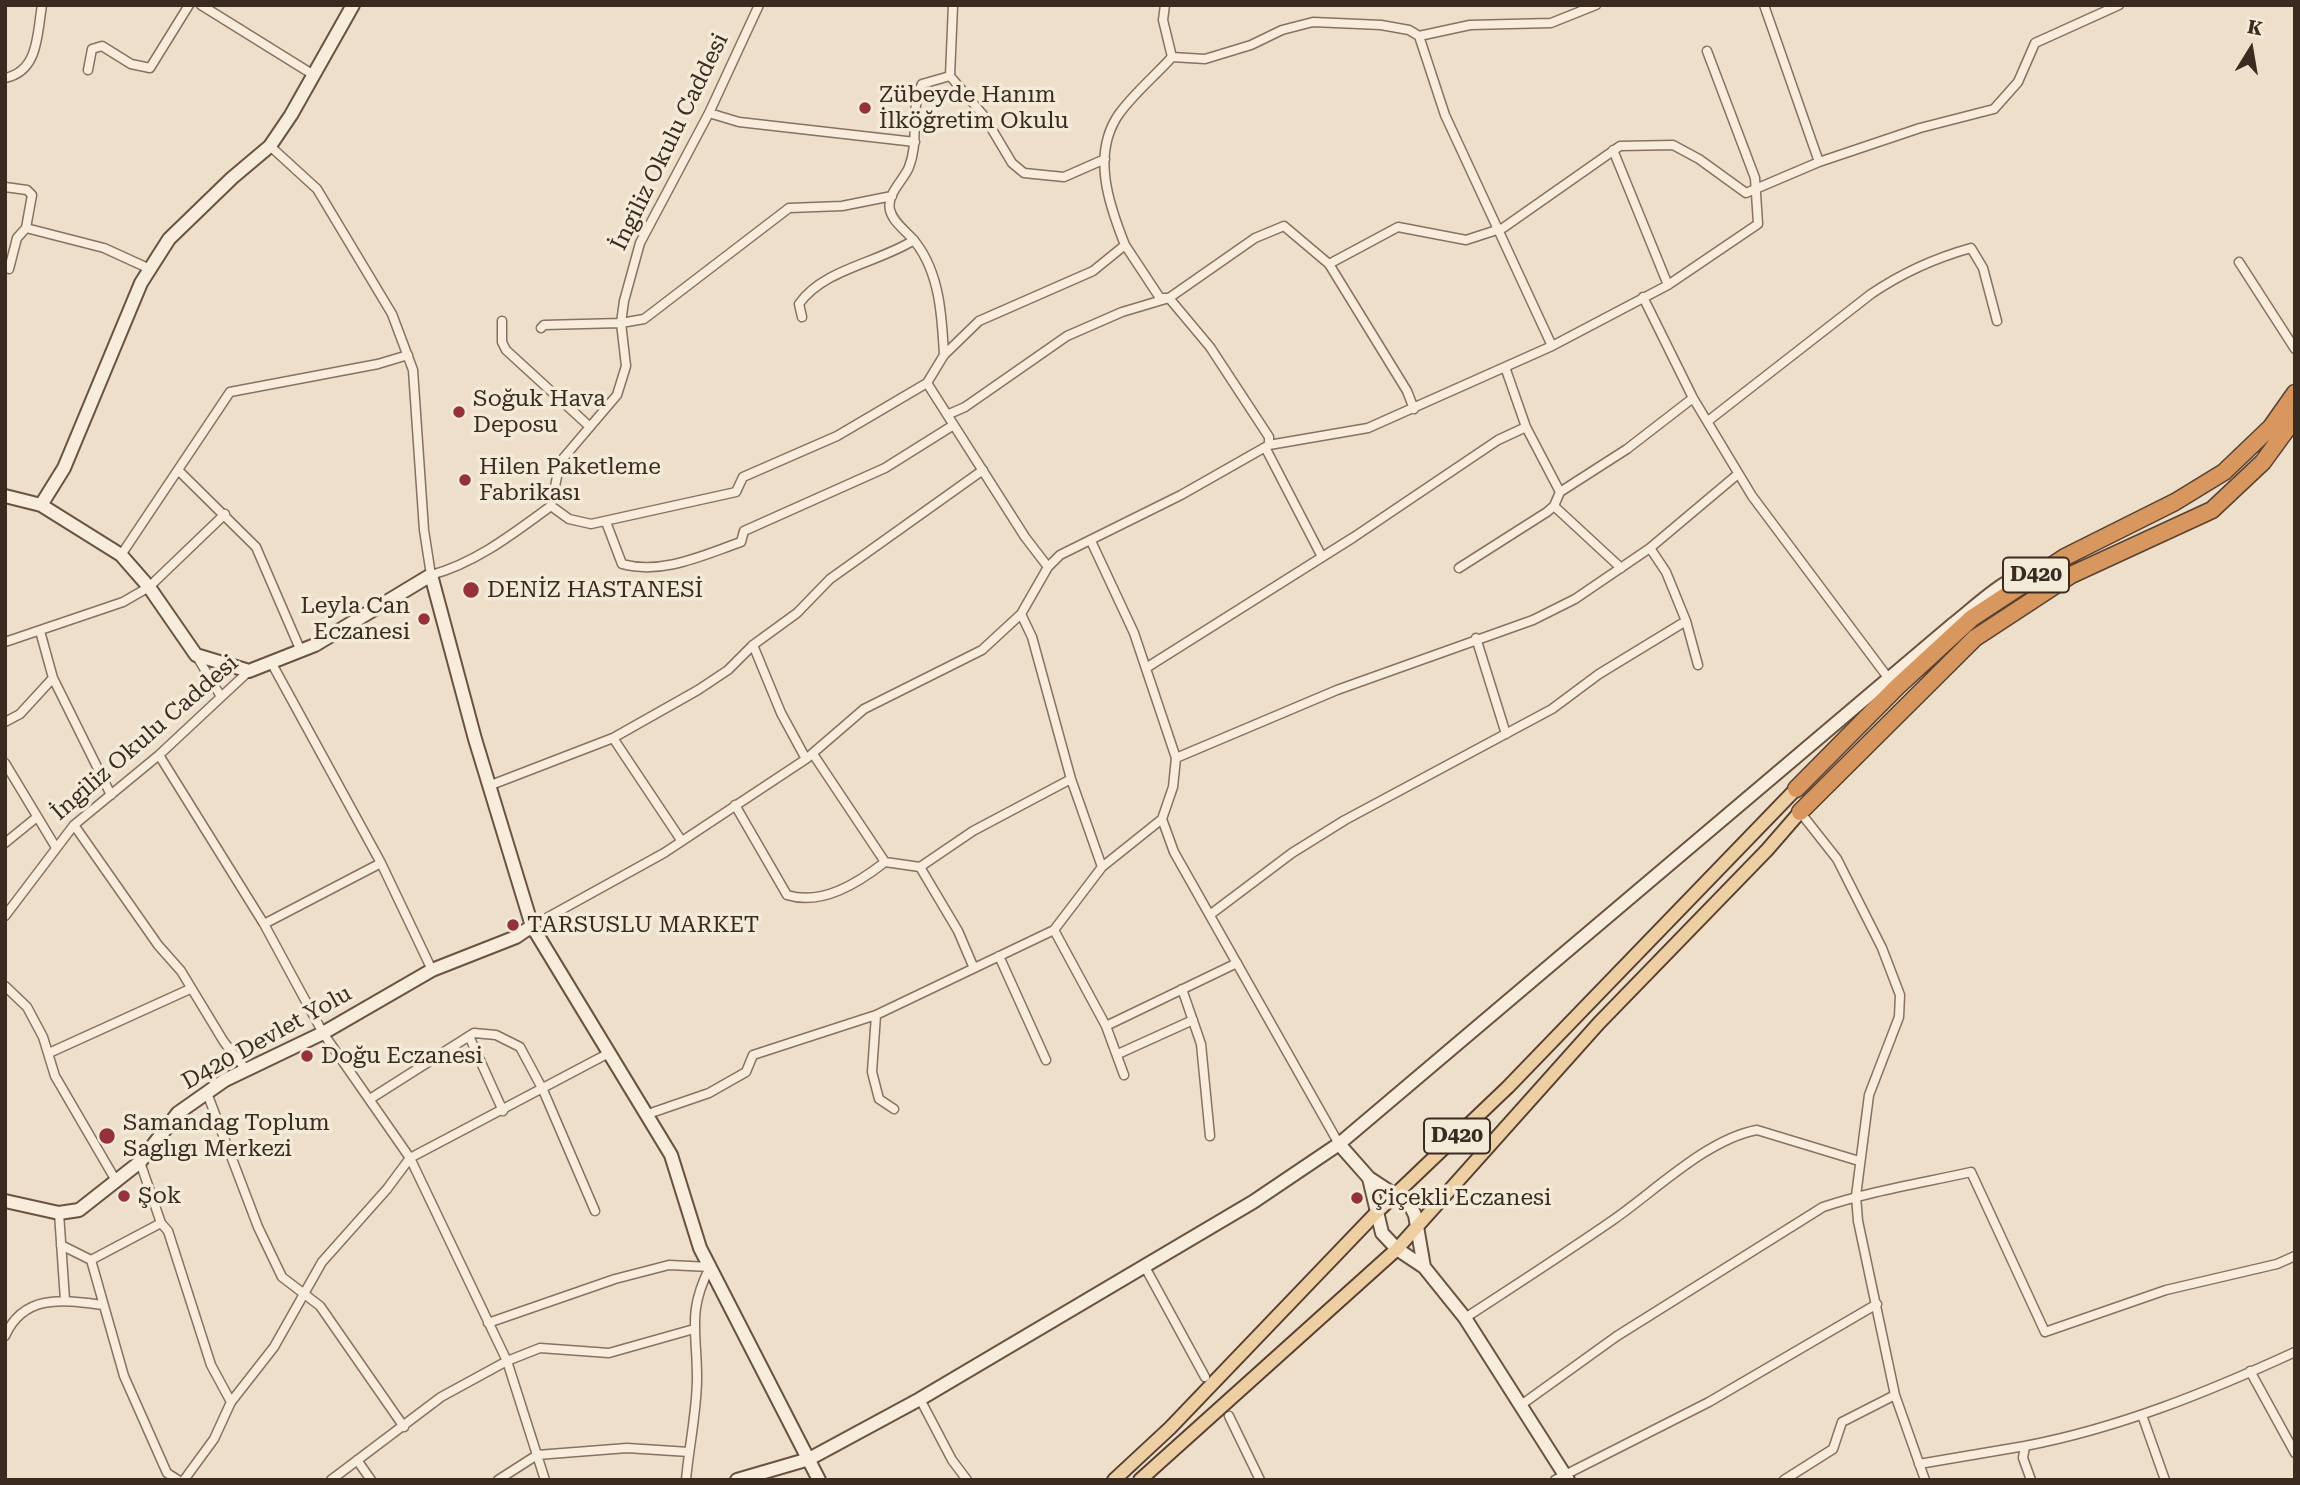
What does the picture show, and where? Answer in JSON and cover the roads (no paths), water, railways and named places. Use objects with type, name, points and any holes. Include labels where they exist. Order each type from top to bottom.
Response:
[{"type":"highway","name":"D420","points":[[1796,789],[1947,640],[2004,595],[2047,568],[2175,502],[2224,472],[2271,427],[2295,393]]},
{"type":"highway","name":"D420","points":[[1800,812],[1975,638],[2071,575],[2212,510],[2263,462],[2295,418]]},
{"type":"main road","name":"D420","points":[[1114,1480],[1170,1429],[1378,1211],[1508,1087],[1796,789]]},
{"type":"main road","points":[[1140,1480],[1396,1249],[1599,1023],[1767,850],[1800,812]]},
{"type":"street","points":[[5,78],[19,75],[32,60],[42,5]]},
{"type":"street","points":[[88,70],[92,49],[102,46],[131,64],[150,68],[188,5]]},
{"type":"street","points":[[201,5],[312,75]]},
{"type":"street","points":[[41,505],[64,468],[127,314],[150,269],[169,239],[232,178],[270,146],[291,115],[353,5]]},
{"type":"street","name":"İngiliz Okulu Caddesi","points":[[5,916],[55,846],[75,825],[159,755],[220,695],[249,671],[315,645],[431,575],[481,555],[551,506],[560,462],[617,395],[626,366],[621,324],[630,274],[640,243],[709,113],[759,5]]},
{"type":"street","points":[[953,5],[950,76],[984,116],[1012,163],[1024,173],[1064,177],[1105,159]]},
{"type":"street","points":[[1166,5],[1163,20],[1172,57]]},
{"type":"street","points":[[1419,36],[1470,25],[1551,23],[1596,5]]},
{"type":"street","points":[[1764,5],[1819,162]]},
{"type":"street","points":[[1329,264],[1398,227],[1466,240],[1496,230],[1532,209],[1620,146],[1650,143],[1674,145],[1746,193],[1819,162],[1920,128],[1994,108],[2018,82],[2035,43],[2119,5]]},
{"type":"street","points":[[1172,57],[1205,59],[1251,45],[1282,30],[1313,22],[1381,25],[1409,30],[1419,36],[1445,115],[1552,346]]},
{"type":"street","points":[[532,926],[560,908],[643,866],[809,756],[864,709],[982,650],[1021,614],[1048,567],[1060,555],[1268,447],[1368,428],[1552,346],[1668,285],[1758,224],[1756,189],[1740,134],[1707,51]]},
{"type":"street","points":[[1169,298],[1160,298],[1125,246],[1111,210],[1105,181],[1105,159],[1109,137],[1119,115],[1172,57]]},
{"type":"street","points":[[944,355],[941,306],[914,240],[894,218],[889,208],[892,196],[909,169],[915,142],[913,107],[922,84],[950,76]]},
{"type":"street","points":[[709,113],[739,122],[915,142]]},
{"type":"street","points":[[270,146],[317,189],[393,314],[413,369],[424,530],[431,575],[475,739],[532,926],[671,1155],[700,1248],[818,1480]]},
{"type":"street","points":[[1614,150],[1668,285]]},
{"type":"street","points":[[5,187],[27,190],[32,195],[26,228],[18,238],[9,269]]},
{"type":"street","points":[[541,328],[544,325],[621,324],[644,320],[789,208],[842,206],[892,196]]},
{"type":"street","points":[[949,414],[965,407],[1045,350],[1079,330],[1122,312],[1169,298],[1255,239],[1284,226],[1329,264],[1407,391],[1414,409]]},
{"type":"street","points":[[26,228],[104,248],[150,269]]},
{"type":"street","points":[[802,317],[799,304],[810,288],[897,251],[914,240]]},
{"type":"street","points":[[551,506],[569,519],[591,524],[736,492],[743,477],[837,436],[928,383],[944,355],[979,321],[1093,271],[1125,246]]},
{"type":"street","points":[[1708,421],[1839,316],[1893,279],[1931,261],[1971,248],[1983,268],[1997,321]]},
{"type":"street","points":[[2239,262],[2295,349]]},
{"type":"street","points":[[1643,297],[1693,398],[1738,474],[1785,543],[1822,587],[1889,679]]},
{"type":"street","points":[[1169,298],[1210,347],[1269,437],[1268,447],[1321,555]]},
{"type":"street","points":[[502,321],[502,342],[506,350],[589,426]]},
{"type":"street","points":[[121,555],[230,392],[378,364],[408,355]]},
{"type":"street","points":[[1505,367],[1526,427],[1560,492]]},
{"type":"street","points":[[928,383],[1025,537],[1048,567]]},
{"type":"street","points":[[1459,568],[1554,506],[1560,492],[1627,449],[1693,398]]},
{"type":"street","points":[[606,522],[614,549],[622,564],[643,570],[680,563],[741,542],[744,531],[885,468],[953,426]]},
{"type":"street","points":[[1146,668],[1321,555],[1354,537],[1499,440],[1526,427]]},
{"type":"street","points":[[491,785],[613,738],[728,670],[752,645],[797,612],[830,579],[984,470]]},
{"type":"street","points":[[179,471],[257,547],[300,649]]},
{"type":"street","points":[[1176,758],[1337,690],[1476,638],[1533,621],[1575,599],[1650,548],[1738,474]]},
{"type":"street","points":[[5,496],[41,505],[121,555],[149,587],[220,695]]},
{"type":"street","points":[[1554,506],[1621,568]]},
{"type":"street","points":[[5,642],[123,603],[149,587],[225,514]]},
{"type":"street","points":[[648,1114],[709,1093],[746,1072],[753,1055],[876,1014],[1054,930],[1102,867],[1162,818],[1173,787],[1176,758],[1133,633],[1091,541]]},
{"type":"street","points":[[1650,548],[1666,572],[1686,621],[1698,665]]},
{"type":"street","points":[[737,1480],[808,1459],[920,1399],[1253,1202],[1339,1144],[1996,590],[2024,574],[2047,568]]},
{"type":"street","points":[[1021,614],[1032,638],[1071,779],[1102,867]]},
{"type":"street","points":[[1211,914],[1292,853],[1345,820],[1552,709],[1592,679],[1686,621]]},
{"type":"street","points":[[40,631],[53,678],[111,795]]},
{"type":"street","points":[[1476,638],[1506,734]]},
{"type":"street","points":[[752,645],[781,713],[885,862]]},
{"type":"street","points":[[196,655],[249,671]]},
{"type":"street","points":[[271,662],[381,863],[432,970]]},
{"type":"street","points":[[5,722],[20,714],[53,678]]},
{"type":"street","points":[[613,738],[681,840]]},
{"type":"street","points":[[159,755],[264,925],[323,1033],[410,1158],[507,1361],[545,1480]]},
{"type":"street","points":[[5,763],[8,775],[55,846]]},
{"type":"street","points":[[735,805],[787,895],[816,898],[863,879],[885,862],[920,867],[973,831],[1071,779]]},
{"type":"street","points":[[1800,812],[1837,859],[1881,948],[1900,995],[1899,1017],[1869,1095],[1856,1196],[1858,1221],[1895,1395],[1925,1480]]},
{"type":"street","points":[[5,843],[37,817]]},
{"type":"street","points":[[1162,818],[1174,852],[1339,1144],[1369,1178],[1410,1205],[1424,1267]]},
{"type":"street","points":[[75,825],[224,1042],[247,1071]]},
{"type":"street","points":[[264,925],[381,863]]},
{"type":"street","points":[[920,867],[958,931],[973,966]]},
{"type":"street","name":"D420 Devlet Yolu","points":[[59,1213],[79,1210],[140,1162],[178,1113],[206,1093],[323,1033],[432,970],[516,937],[532,926]]},
{"type":"street","points":[[1054,930],[1106,1026],[1124,1075]]},
{"type":"street","points":[[999,956],[1046,1060]]},
{"type":"street","points":[[1106,1026],[1237,963]]},
{"type":"street","points":[[5,986],[27,1007],[49,1053],[55,1076],[115,1179]]},
{"type":"street","points":[[49,1053],[190,989]]},
{"type":"street","points":[[1182,989],[1205,1063],[1210,1136]]},
{"type":"street","points":[[876,1014],[872,1072],[878,1099],[894,1109]]},
{"type":"street","points":[[1118,1054],[1193,1020]]},
{"type":"street","points":[[370,1099],[474,1033],[496,1035],[520,1047],[543,1090],[595,1211]]},
{"type":"street","points":[[469,1036],[503,1111]]},
{"type":"street","points":[[184,1480],[214,1439],[231,1402],[274,1347],[322,1262],[387,1189],[410,1158],[609,1053]]},
{"type":"street","points":[[206,1093],[253,1214],[282,1277],[305,1293],[327,1315],[404,1427]]},
{"type":"street","points":[[1465,1318],[1612,1220],[1714,1147],[1740,1133],[1757,1130],[1860,1161]]},
{"type":"street","points":[[140,1162],[161,1223],[169,1231],[211,1365],[231,1402]]},
{"type":"street","points":[[1521,1405],[1616,1336],[1823,1207],[1856,1196],[1971,1172],[2045,1332],[2166,1290],[2277,1264],[2295,1256]]},
{"type":"street","points":[[1369,1178],[1382,1233],[1396,1249],[1424,1267],[1465,1318],[1521,1405],[1562,1478],[1709,1402],[1877,1304]]},
{"type":"street","points":[[5,1201],[59,1213],[65,1300]]},
{"type":"street","points":[[91,1260],[161,1223]]},
{"type":"street","points":[[61,1245],[91,1260],[124,1376],[167,1473],[178,1480]]},
{"type":"street","points":[[488,1323],[615,1279],[668,1265],[710,1268]]},
{"type":"street","points":[[1144,1267],[1205,1377]]},
{"type":"street","points":[[686,1480],[697,1379],[694,1329],[698,1290],[710,1268]]},
{"type":"street","points":[[5,1336],[14,1317],[42,1302],[65,1300],[103,1305]]},
{"type":"street","points":[[331,1480],[441,1397],[507,1361],[540,1348],[609,1353],[694,1329]]},
{"type":"street","points":[[1919,1464],[2096,1431],[2142,1415],[2295,1352]]},
{"type":"street","points":[[2250,1371],[2295,1453]]},
{"type":"street","points":[[1784,1480],[1833,1449],[1842,1422],[1895,1395]]},
{"type":"street","points":[[920,1399],[952,1460],[967,1480]]},
{"type":"street","points":[[2142,1415],[2165,1480]]},
{"type":"street","points":[[1229,1416],[1260,1480]]},
{"type":"street","points":[[2025,1446],[2023,1458],[2031,1480]]},
{"type":"street","points":[[498,1480],[537,1455],[627,1448],[689,1451]]},
{"type":"street","points":[[357,1460],[371,1480]]},
{"type":"place","name":"Zübeyde Hanım İlköğretim Okulu","points":[[865,108]]},
{"type":"place","name":"Soğuk Hava Deposu","points":[[459,412]]},
{"type":"place","name":"Hilen Paketleme Fabrikası","points":[[465,480]]},
{"type":"place","name":"DENİZ HASTANESİ","points":[[471,590]]},
{"type":"place","name":"Leyla Can Eczanesi","points":[[424,619]]},
{"type":"place","name":"TARSUSLU MARKET","points":[[513,925]]},
{"type":"place","name":"Doğu Eczanesi","points":[[307,1056]]},
{"type":"place","name":"Samandag Toplum Saglıgı Merkezi","points":[[107,1136]]},
{"type":"place","name":"Şok","points":[[124,1196]]},
{"type":"place","name":"Çiçekli Eczanesi","points":[[1357,1198]]}]
